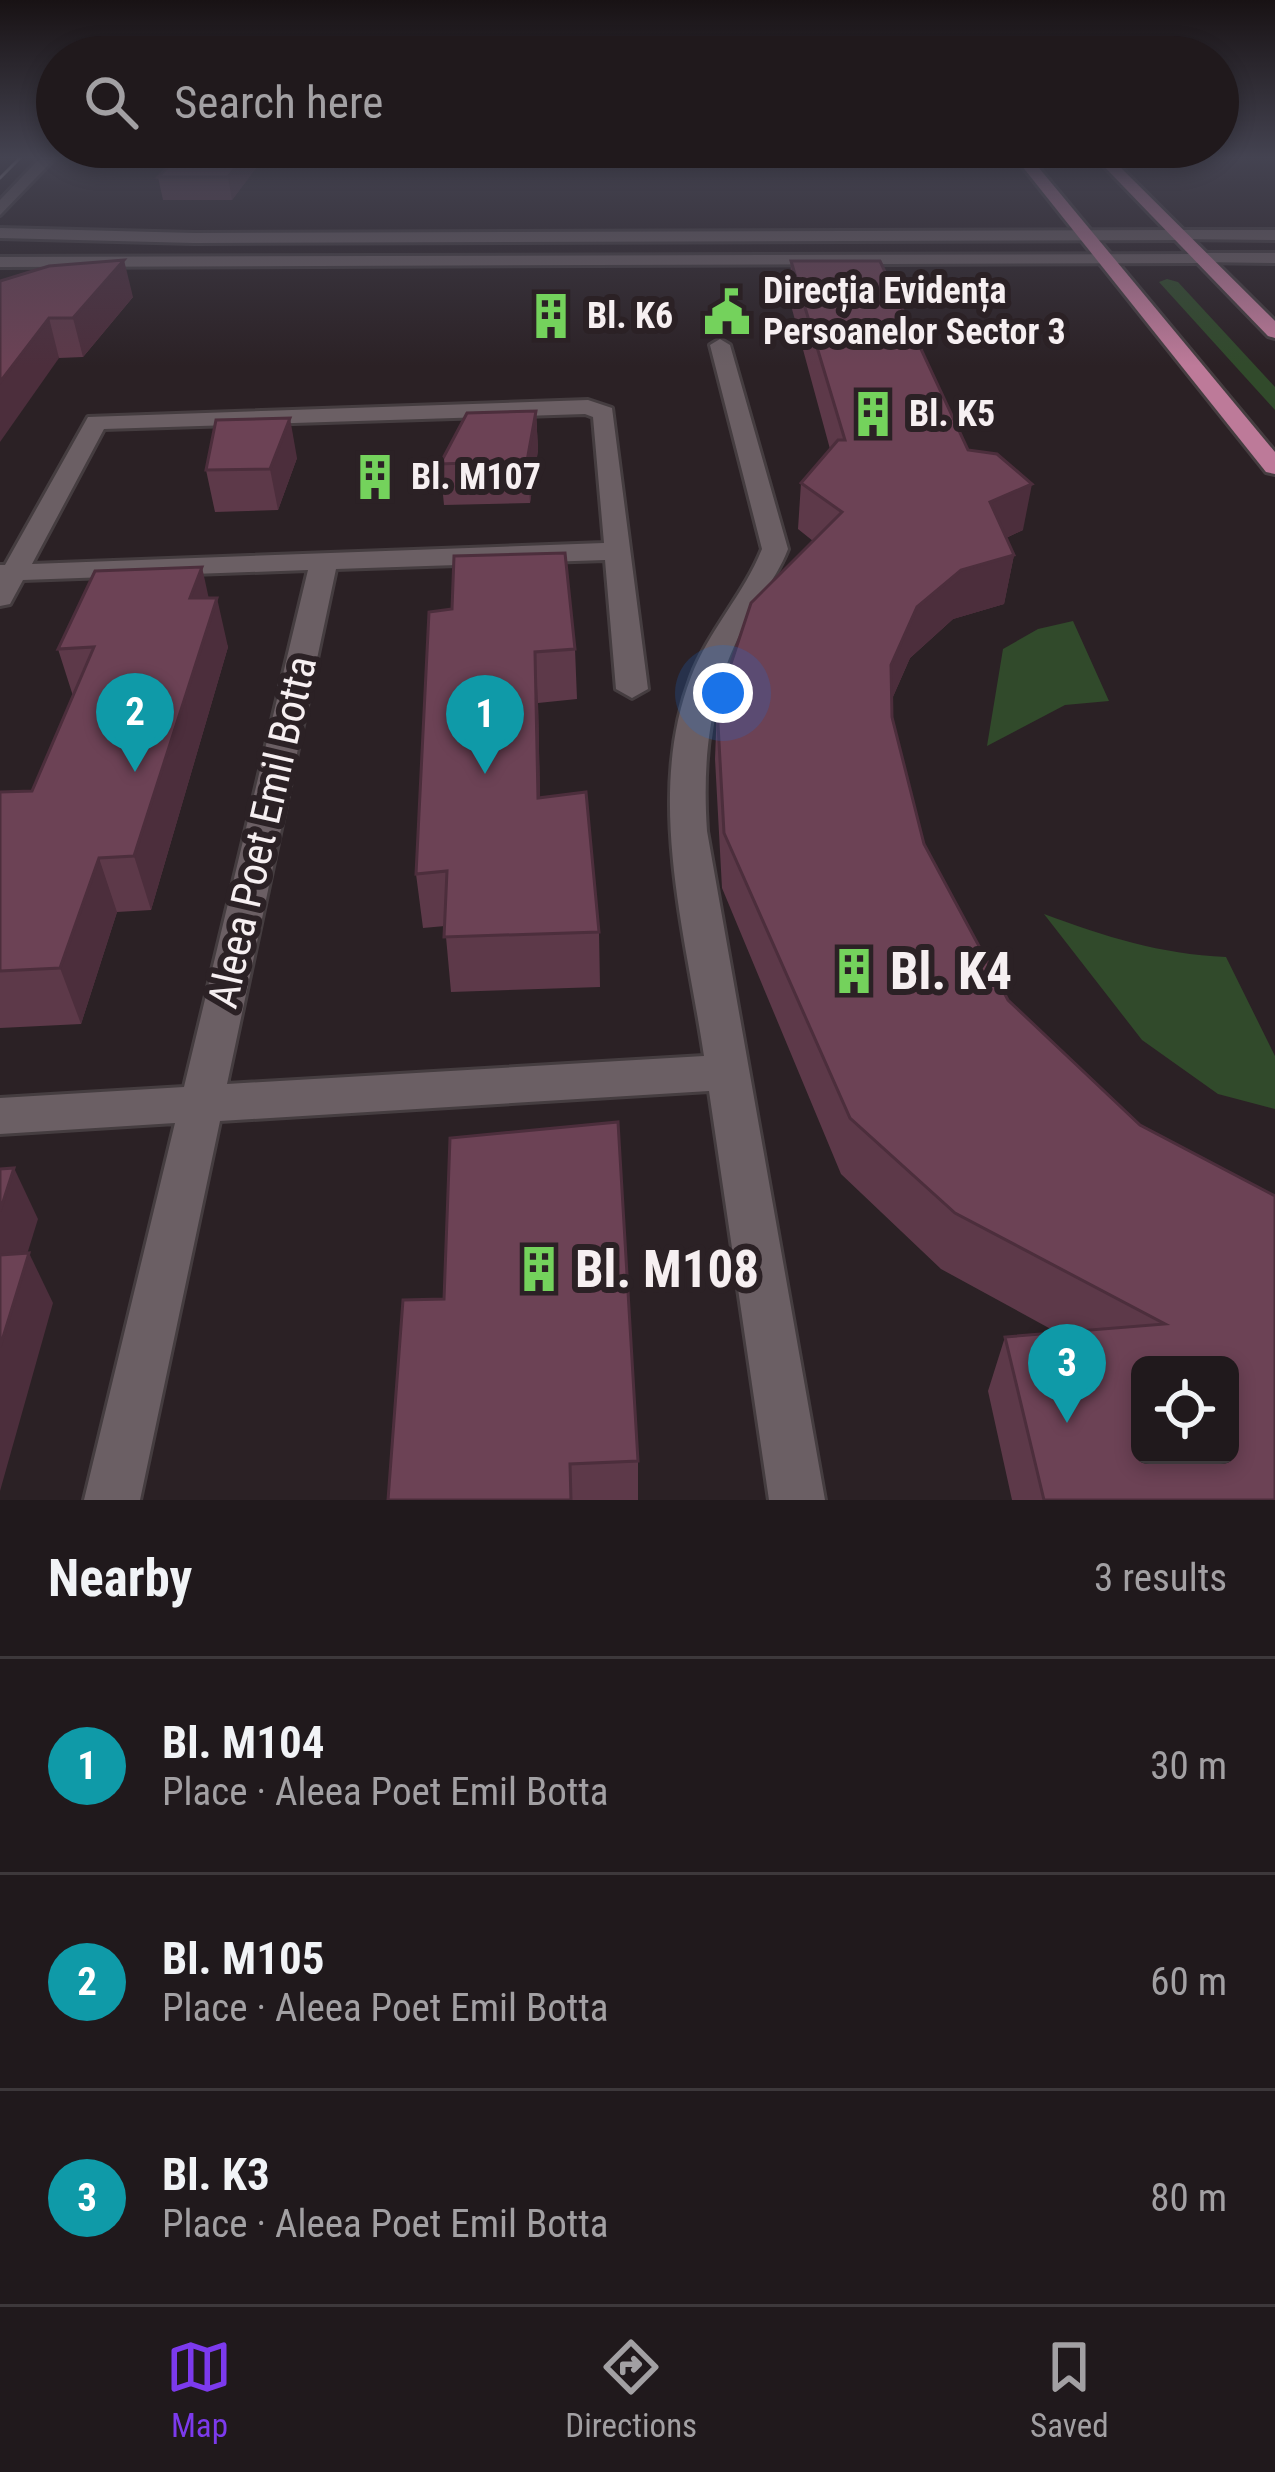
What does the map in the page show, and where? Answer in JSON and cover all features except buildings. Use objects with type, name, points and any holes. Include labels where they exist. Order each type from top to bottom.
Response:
[{"type":"main road","points":[[1078,226],[1275,467]]},
{"type":"main road","points":[[1171,226],[1275,332]]},
{"type":"street","points":[[0,233],[194,238],[1275,235]]},
{"type":"street","points":[[0,262],[1275,258]]},
{"type":"street","points":[[720,345],[775,548],[719,649],[696,707],[685,758],[689,831],[797,1500]]},
{"type":"street","points":[[0,598],[7,572],[96,422],[598,408],[604,412],[632,689]]},
{"type":"street","points":[[7,572],[618,551]]},
{"type":"street","name":"Aleea Poet Emil Botta","points":[[112,1500],[323,561]]},
{"type":"street","points":[[0,1117],[731,1072]]},
{"type":"green space","points":[[1159,282],[1178,282],[1275,387],[1275,410]]},
{"type":"green space","points":[[1073,621],[1109,701],[1065,705],[987,746],[1003,649],[1038,629]]},
{"type":"green space","points":[[1044,914],[1134,943],[1226,957],[1275,1056],[1275,1109],[1218,1094],[1142,1040]]},
{"type":"place","name":"Direcția Evidența Persoanelor Sector 3","points":[[727,312]]},
{"type":"place","name":"Bl. K6","points":[[551,316]]},
{"type":"place","name":"Bl. K5","points":[[873,414]]},
{"type":"place","name":"Bl. M107","points":[[375,477]]},
{"type":"place","name":"Bl. M105","points":[[135,772]]},
{"type":"place","name":"Bl. M104","points":[[485,774]]},
{"type":"place","name":"Bl. K4","points":[[854,971]]},
{"type":"place","name":"Bl. M108","points":[[539,1269]]},
{"type":"place","name":"Bl. K3","points":[[1067,1423]]}]
